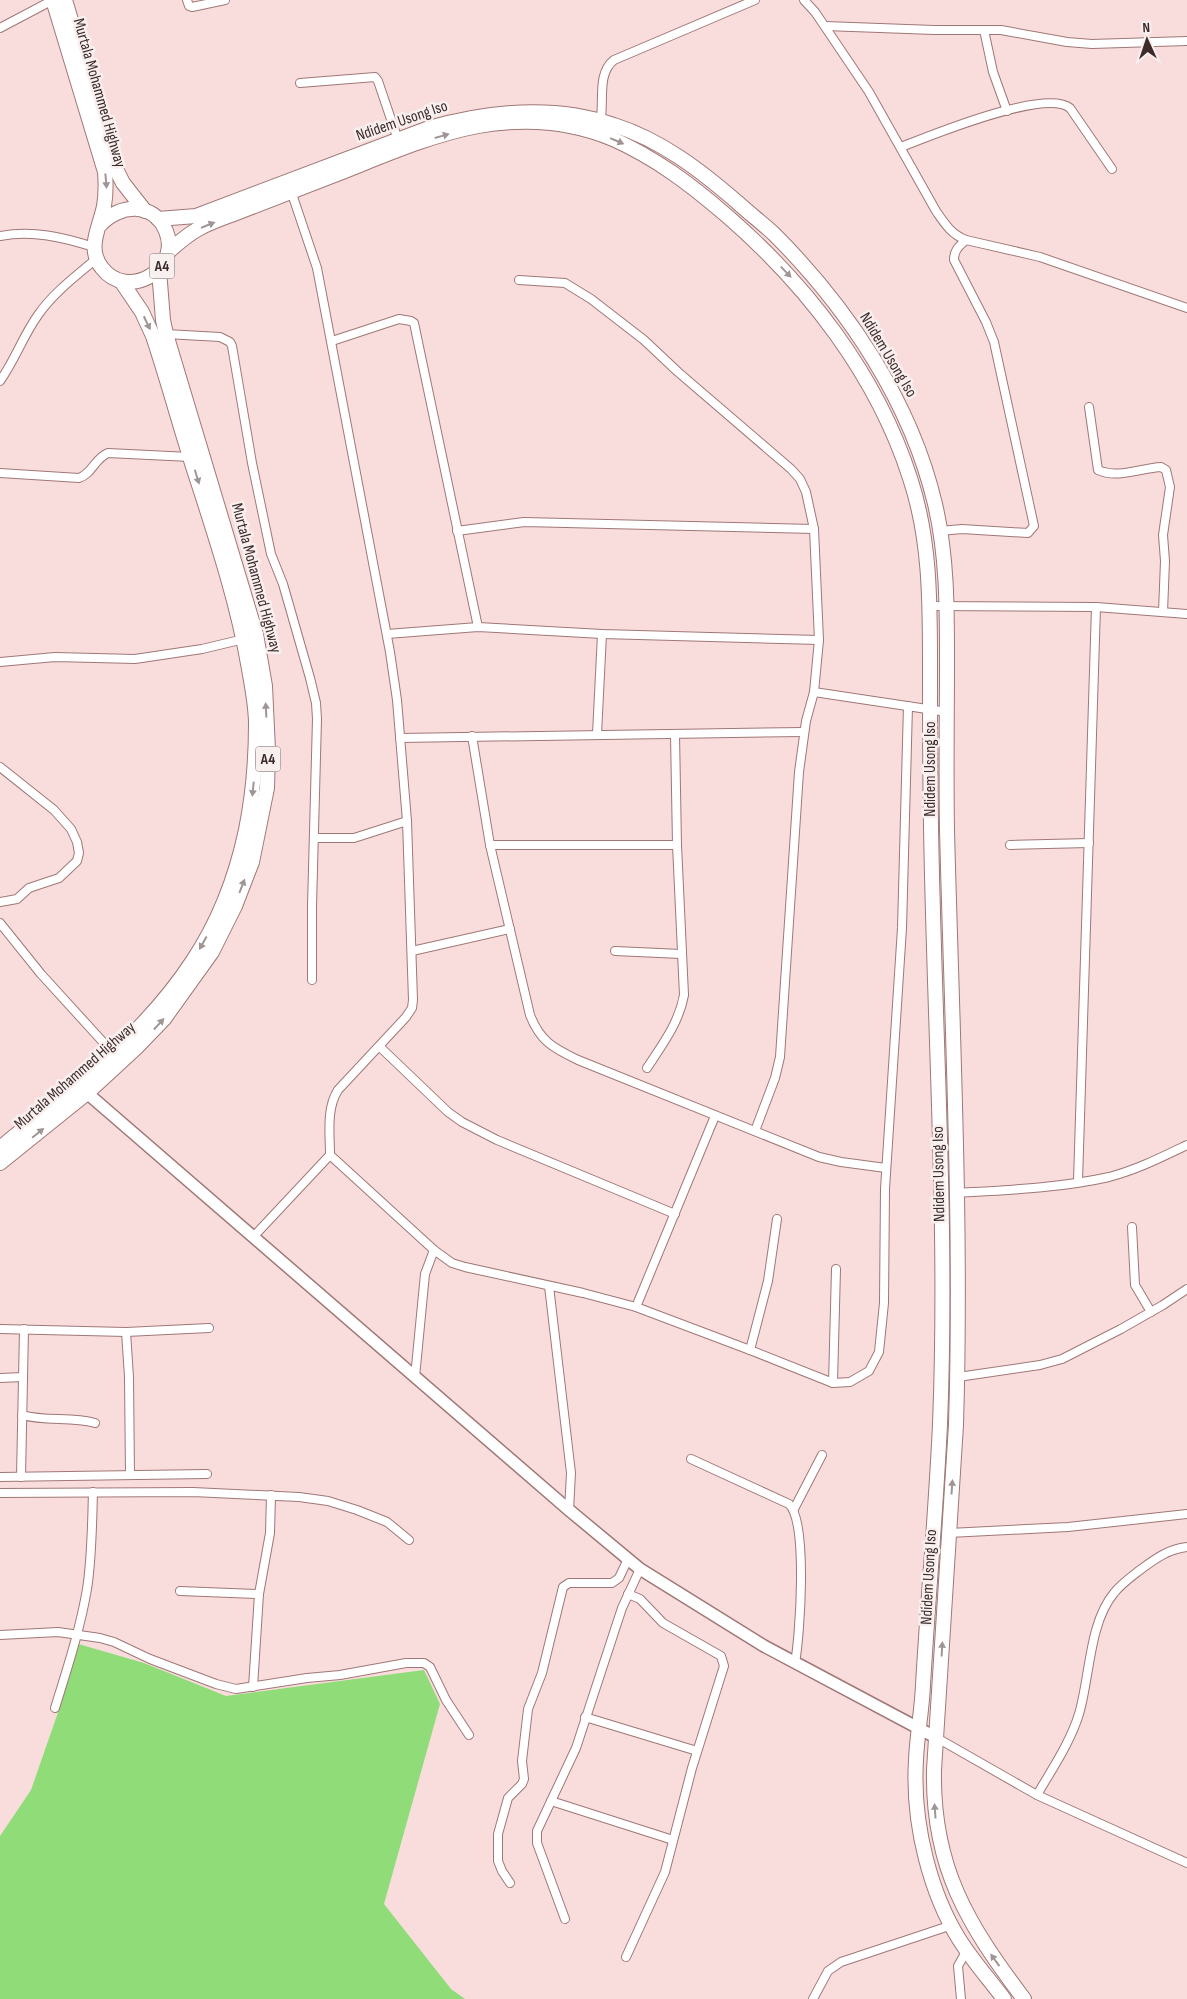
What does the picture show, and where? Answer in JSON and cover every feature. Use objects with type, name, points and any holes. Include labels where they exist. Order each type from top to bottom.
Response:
[{"type":"highway","name":"Murtala Mohammed Highway","points":[[53,0],[105,172],[106,188],[100,225]]},
{"type":"highway","name":"Murtala Mohammed Highway","points":[[64,0],[116,168],[123,183],[145,211]]},
{"type":"highway","name":"Ndidem Usong Iso","points":[[158,219],[196,216],[452,121],[507,113],[550,112],[599,127],[643,136],[676,154],[710,180],[772,233],[831,297],[866,347],[888,384],[926,472],[935,505],[943,550],[946,607],[947,827],[957,1193],[958,1377],[934,1785],[936,1821],[949,1871],[960,1903],[990,1955],[1024,1999]]},
{"type":"highway","name":"Ndidem Usong Iso","points":[[168,252],[200,228],[291,191],[439,136],[480,126],[546,122],[599,127],[667,167],[694,187],[754,241],[789,276],[816,307],[841,342],[872,392],[894,436],[910,477],[919,509],[926,552],[930,606],[931,827],[943,1250],[940,1425],[922,1712],[916,1766],[921,1835],[927,1862],[943,1909],[967,1950],[1004,1999]]},
{"type":"highway","points":[[636,149],[643,136]]},
{"type":"highway","points":[[95,253],[95,236],[100,225],[115,212],[135,208],[145,211],[158,219]]},
{"type":"highway","name":"A4","points":[[95,253],[102,269],[111,277],[122,281],[135,282],[148,278],[159,270],[165,262],[168,252],[166,231],[158,219]]},
{"type":"highway","points":[[754,241],[787,249]]},
{"type":"highway","name":"Murtala Mohammed Highway","points":[[0,1163],[87,1093],[138,1046],[164,1018],[212,952],[235,906],[252,862],[267,788],[268,750],[265,686],[256,634],[166,334],[159,270]]},
{"type":"highway","name":"Murtala Mohammed Highway","points":[[0,1148],[113,1053],[158,1006],[192,962],[217,917],[232,884],[240,858],[251,801],[255,760],[254,704],[244,639],[224,559],[153,336],[142,312],[122,281]]},
{"type":"highway","points":[[841,342],[866,347]]},
{"type":"highway","points":[[926,552],[943,550]]},
{"type":"street","points":[[0,28],[53,0]]},
{"type":"street","points":[[187,0],[189,6],[192,7],[225,0]]},
{"type":"street","points":[[599,127],[604,77],[608,65],[623,56],[754,0]]},
{"type":"street","points":[[804,0],[825,26],[869,92],[936,211],[949,230],[955,235],[966,240],[1040,257],[1187,308]]},
{"type":"street","points":[[825,26],[1009,31],[1067,42],[1092,44],[1187,41]]},
{"type":"street","points":[[984,30],[993,72],[1007,111]]},
{"type":"street","points":[[300,83],[375,77],[398,140]]},
{"type":"street","points":[[901,147],[976,118],[1038,105],[1066,104],[1112,169]]},
{"type":"street","points":[[254,1236],[330,1155],[330,1108],[333,1099],[338,1090],[380,1047],[412,1008],[414,989],[407,821],[397,700],[387,634],[317,268],[291,191]]},
{"type":"street","points":[[0,236],[50,234],[95,253],[49,300],[38,314],[0,382]]},
{"type":"street","points":[[940,531],[962,529],[1028,532],[1034,526],[994,342],[986,322],[954,260],[957,248],[966,240]]},
{"type":"street","points":[[519,280],[565,283],[591,299],[644,340],[791,469],[800,479],[806,492],[814,529],[819,640],[814,692],[804,732],[799,772],[780,1057],[775,1078],[755,1131]]},
{"type":"street","points":[[332,340],[399,319],[411,320],[414,323],[478,627]]},
{"type":"street","points":[[166,334],[220,338],[230,342],[232,346],[252,463],[271,554],[283,584],[316,703],[312,980]]},
{"type":"street","points":[[1089,407],[1098,470],[1104,473],[1131,472],[1161,467],[1166,470],[1169,476],[1170,500],[1164,520],[1163,535],[1165,561],[1163,612]]},
{"type":"street","points":[[0,473],[79,478],[86,475],[102,455],[108,452],[190,457]]},
{"type":"street","points":[[457,531],[524,522],[814,529]]},
{"type":"street","points":[[930,606],[1096,606],[1187,614]]},
{"type":"street","points":[[1078,1181],[1096,606]]},
{"type":"street","points":[[387,634],[478,627],[602,634],[819,640]]},
{"type":"street","points":[[597,734],[602,634]]},
{"type":"street","points":[[0,662],[55,657],[135,659],[202,649],[244,639]]},
{"type":"street","points":[[814,692],[947,712]]},
{"type":"street","points":[[330,1155],[434,1250],[452,1263],[464,1268],[584,1293],[636,1307],[750,1350],[832,1384],[850,1382],[860,1378],[869,1370],[879,1352],[884,1303],[886,1168],[902,928],[908,706]]},
{"type":"street","points":[[400,738],[804,732]]},
{"type":"street","points":[[647,1068],[671,1031],[681,1010],[684,995],[677,845],[675,734]]},
{"type":"street","points":[[472,736],[490,845],[530,1015],[541,1038],[554,1048],[578,1060],[819,1157],[886,1168]]},
{"type":"street","points":[[0,767],[54,810],[71,829],[78,842],[79,853],[77,861],[59,878],[29,888],[17,899],[0,902]]},
{"type":"street","points":[[314,838],[354,838],[407,821]]},
{"type":"street","points":[[1010,845],[1089,843]]},
{"type":"street","points":[[490,845],[677,845]]},
{"type":"street","points":[[0,923],[41,974],[113,1053]]},
{"type":"street","points":[[412,951],[510,929]]},
{"type":"street","points":[[615,951],[681,954]]},
{"type":"street","points":[[380,1047],[448,1112],[462,1122],[497,1140],[675,1214]]},
{"type":"street","points":[[87,1093],[569,1510],[640,1569],[764,1646],[937,1738],[1037,1795],[1187,1863]]},
{"type":"street","points":[[636,1307],[715,1116]]},
{"type":"street","points":[[957,1193],[1046,1187],[1109,1177],[1131,1170],[1187,1146]]},
{"type":"street","points":[[750,1350],[768,1281],[777,1219]]},
{"type":"street","points":[[1132,1227],[1135,1285],[1151,1312]]},
{"type":"street","points":[[416,1377],[425,1274],[434,1250]]},
{"type":"street","points":[[832,1384],[836,1269]]},
{"type":"street","points":[[550,1286],[570,1473],[569,1510]]},
{"type":"street","points":[[958,1377],[1040,1365],[1062,1359],[1151,1312],[1187,1289]]},
{"type":"street","points":[[0,1330],[126,1332],[209,1328]]},
{"type":"street","points":[[21,1477],[24,1329]]},
{"type":"street","points":[[126,1332],[129,1377],[130,1475]]},
{"type":"street","points":[[0,1378],[23,1377]]},
{"type":"street","points":[[22,1416],[45,1420],[76,1419],[96,1423]]},
{"type":"street","points":[[794,1509],[822,1455]]},
{"type":"street","points":[[691,1459],[789,1504],[794,1509],[797,1519],[801,1612],[795,1663]]},
{"type":"street","points":[[0,1477],[207,1474]]},
{"type":"street","points":[[0,1493],[93,1492],[299,1497],[357,1510],[387,1522],[408,1540]]},
{"type":"street","points":[[55,1708],[78,1634],[87,1588],[92,1540],[93,1492]]},
{"type":"street","points":[[253,1687],[259,1594],[269,1541],[271,1495]]},
{"type":"street","points":[[949,1533],[1068,1527],[1187,1514]]},
{"type":"street","points":[[1037,1795],[1070,1738],[1079,1715],[1098,1625],[1113,1594],[1152,1561],[1172,1549],[1187,1547]]},
{"type":"street","points":[[510,1883],[498,1861],[498,1834],[508,1798],[522,1784],[524,1779],[522,1761],[528,1709],[542,1673],[563,1587],[569,1583],[607,1584],[616,1582],[628,1559]]},
{"type":"street","points":[[565,1919],[537,1843],[537,1831],[576,1748],[628,1594],[640,1569]]},
{"type":"street","points":[[180,1591],[259,1594]]},
{"type":"street","points":[[626,1957],[665,1872],[697,1752],[724,1671],[724,1661],[721,1656],[663,1623],[640,1599],[628,1594]]},
{"type":"street","points":[[0,1635],[37,1632],[91,1636],[114,1642],[150,1659],[228,1688],[253,1687],[306,1678],[340,1675],[406,1663],[424,1663],[430,1667],[446,1700],[469,1735]]},
{"type":"street","points":[[585,1717],[697,1752]]},
{"type":"street","points":[[551,1801],[672,1840]]},
{"type":"street","points":[[813,1999],[828,1971],[841,1962],[952,1925]]},
{"type":"street","points":[[961,1999],[958,1966],[967,1950]]},
{"type":"green space","points":[[75,1643],[144,1663],[226,1696],[424,1670],[440,1704],[384,1904],[451,1989],[465,1999],[0,1999],[0,1836],[31,1790],[62,1701]]}]
